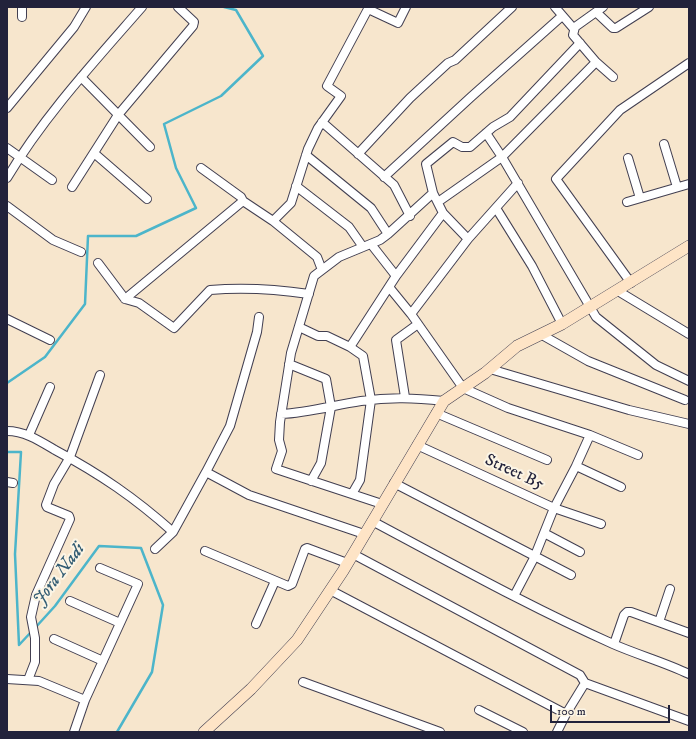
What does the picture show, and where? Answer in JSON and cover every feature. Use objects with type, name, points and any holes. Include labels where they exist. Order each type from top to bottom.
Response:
[{"type":"street","points":[[22,7],[22,17]]},
{"type":"street","points":[[7,108],[74,27],[86,7]]},
{"type":"street","points":[[7,178],[20,157],[81,77],[142,7]]},
{"type":"street","points":[[72,187],[118,115],[193,26],[194,22],[178,7]]},
{"type":"street","points":[[273,221],[291,203],[306,155],[322,122],[341,96],[326,86],[368,9],[398,23],[406,7]]},
{"type":"street","points":[[358,154],[410,98],[448,63],[455,60],[512,7]]},
{"type":"street","points":[[555,7],[574,29]]},
{"type":"street","points":[[614,77],[596,62],[573,35],[574,29],[600,9],[613,28],[649,7]]},
{"type":"street","points":[[384,177],[471,96],[562,16]]},
{"type":"street","points":[[468,238],[443,213],[433,193],[426,164],[453,142],[462,147],[470,146],[510,117],[580,43]]},
{"type":"street","points":[[438,202],[502,157],[596,62]]},
{"type":"street","points":[[631,283],[556,179],[620,110],[689,63]]},
{"type":"street","points":[[81,77],[150,147]]},
{"type":"street","points":[[322,122],[394,185],[410,216]]},
{"type":"street","points":[[486,133],[518,183],[591,306],[596,317],[656,365],[689,381]]},
{"type":"street","points":[[664,144],[677,187]]},
{"type":"street","points":[[7,148],[52,180]]},
{"type":"street","points":[[94,152],[147,199]]},
{"type":"street","points":[[306,155],[371,208],[388,234]]},
{"type":"street","points":[[628,158],[640,198]]},
{"type":"street","points":[[200,168],[241,197],[243,201],[273,221],[317,257],[322,270]]},
{"type":"street","points":[[411,314],[468,238],[518,183]]},
{"type":"street","points":[[626,202],[689,184]]},
{"type":"street","points":[[296,186],[349,227],[396,276]]},
{"type":"street","points":[[382,504],[276,469],[282,451],[279,440],[281,414],[289,364],[314,276],[339,257],[388,234],[410,216],[433,193]]},
{"type":"street","points":[[125,299],[243,201]]},
{"type":"street","points":[[7,206],[53,240],[81,252]]},
{"type":"street","points":[[496,208],[532,266],[562,324]]},
{"type":"street","points":[[350,347],[396,276],[443,213]]},
{"type":"street","points":[[204,732],[252,688],[297,640],[350,559],[444,401],[490,368],[517,346],[562,324],[689,246]]},
{"type":"street","points":[[98,263],[125,299],[138,303],[174,328],[210,290],[268,288],[309,294]]},
{"type":"street","points":[[389,287],[411,314],[463,388],[508,408],[590,435],[638,455]]},
{"type":"street","points":[[618,291],[689,331]]},
{"type":"street","points":[[155,549],[173,532],[230,426],[257,332],[259,317]]},
{"type":"street","points":[[7,319],[50,340]]},
{"type":"street","points":[[405,397],[396,340],[418,324]]},
{"type":"street","points":[[299,327],[318,336],[327,336],[350,347],[363,356],[371,400],[360,480],[352,494]]},
{"type":"street","points":[[542,335],[588,361],[685,400]]},
{"type":"street","points":[[289,364],[326,379],[331,407],[321,463],[312,481]]},
{"type":"street","points":[[490,368],[629,410],[689,424]]},
{"type":"street","points":[[28,680],[35,662],[35,638],[31,616],[36,595],[70,519],[69,516],[47,507],[46,505],[54,484],[70,457],[100,375]]},
{"type":"street","points":[[29,436],[50,387]]},
{"type":"street","points":[[281,414],[299,414],[371,400],[405,397],[444,401]]},
{"type":"street","points":[[436,414],[547,460]]},
{"type":"street","points":[[7,431],[29,436],[89,468],[140,503],[173,532]]},
{"type":"street","points":[[514,596],[534,558],[554,508],[590,435]]},
{"type":"street","name":"Street B5","points":[[417,445],[554,508],[602,524]]},
{"type":"street","points":[[576,466],[621,487]]},
{"type":"street","points":[[206,472],[249,495],[364,534]]},
{"type":"street","points":[[394,483],[534,558],[571,575]]},
{"type":"street","points":[[372,521],[514,596],[614,644],[689,674]]},
{"type":"street","points":[[544,533],[580,552]]},
{"type":"street","points":[[205,552],[275,581],[291,586],[305,549],[307,548],[350,559],[580,675],[585,683],[689,721]]},
{"type":"street","points":[[74,732],[85,700],[138,584],[100,568]]},
{"type":"street","points":[[256,624],[275,581]]},
{"type":"street","points":[[659,622],[670,589]]},
{"type":"street","points":[[330,590],[566,714]]},
{"type":"street","points":[[70,601],[120,623]]},
{"type":"street","points":[[614,644],[626,612],[631,612],[689,633]]},
{"type":"street","points":[[54,639],[103,661]]},
{"type":"street","points":[[7,679],[39,681],[85,700]]},
{"type":"street","points":[[303,682],[440,732]]},
{"type":"street","points":[[557,732],[585,683]]},
{"type":"street","points":[[479,710],[523,732]]},
{"type":"waterway","name":"Jora Nadi","points":[[7,383],[45,357],[85,304],[88,236],[136,236],[196,208],[176,168],[164,124],[221,96],[263,56],[236,10],[224,7]]},
{"type":"waterway","name":"Jora Nadi","points":[[7,452],[21,452],[15,554],[19,645],[32,631]]},
{"type":"waterway","name":"Jora Nadi","points":[[35,628],[55,606],[99,546],[141,548],[163,605],[152,672],[117,732]]}]
